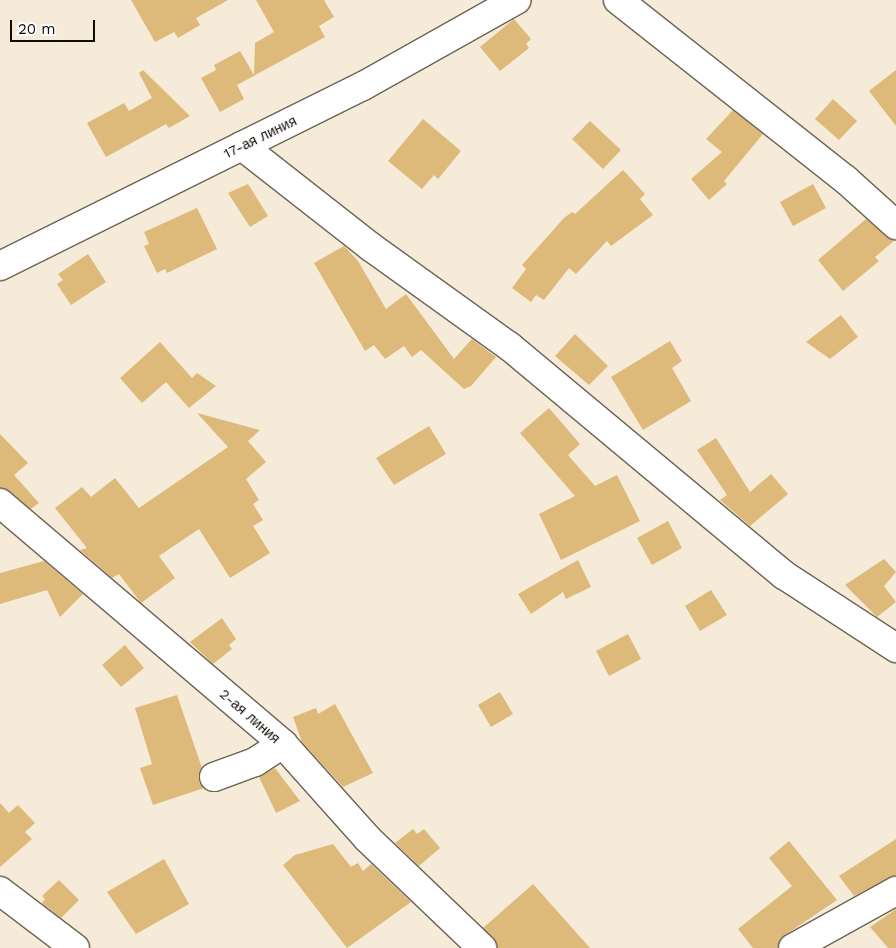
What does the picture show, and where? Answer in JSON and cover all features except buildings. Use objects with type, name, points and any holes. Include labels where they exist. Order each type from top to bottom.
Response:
[{"type":"street","name":"17-ая линия","points":[[0,266],[363,86],[516,0]]},
{"type":"street","points":[[618,0],[845,179],[896,225]]},
{"type":"street","points":[[242,146],[370,247],[509,346],[784,575],[896,648]]},
{"type":"street","name":"2-ая линия","points":[[0,503],[283,744],[368,839],[482,948]]},
{"type":"street","points":[[214,777],[255,762],[283,744]]},
{"type":"street","points":[[0,890],[75,948]]},
{"type":"street","points":[[793,948],[896,891]]}]
